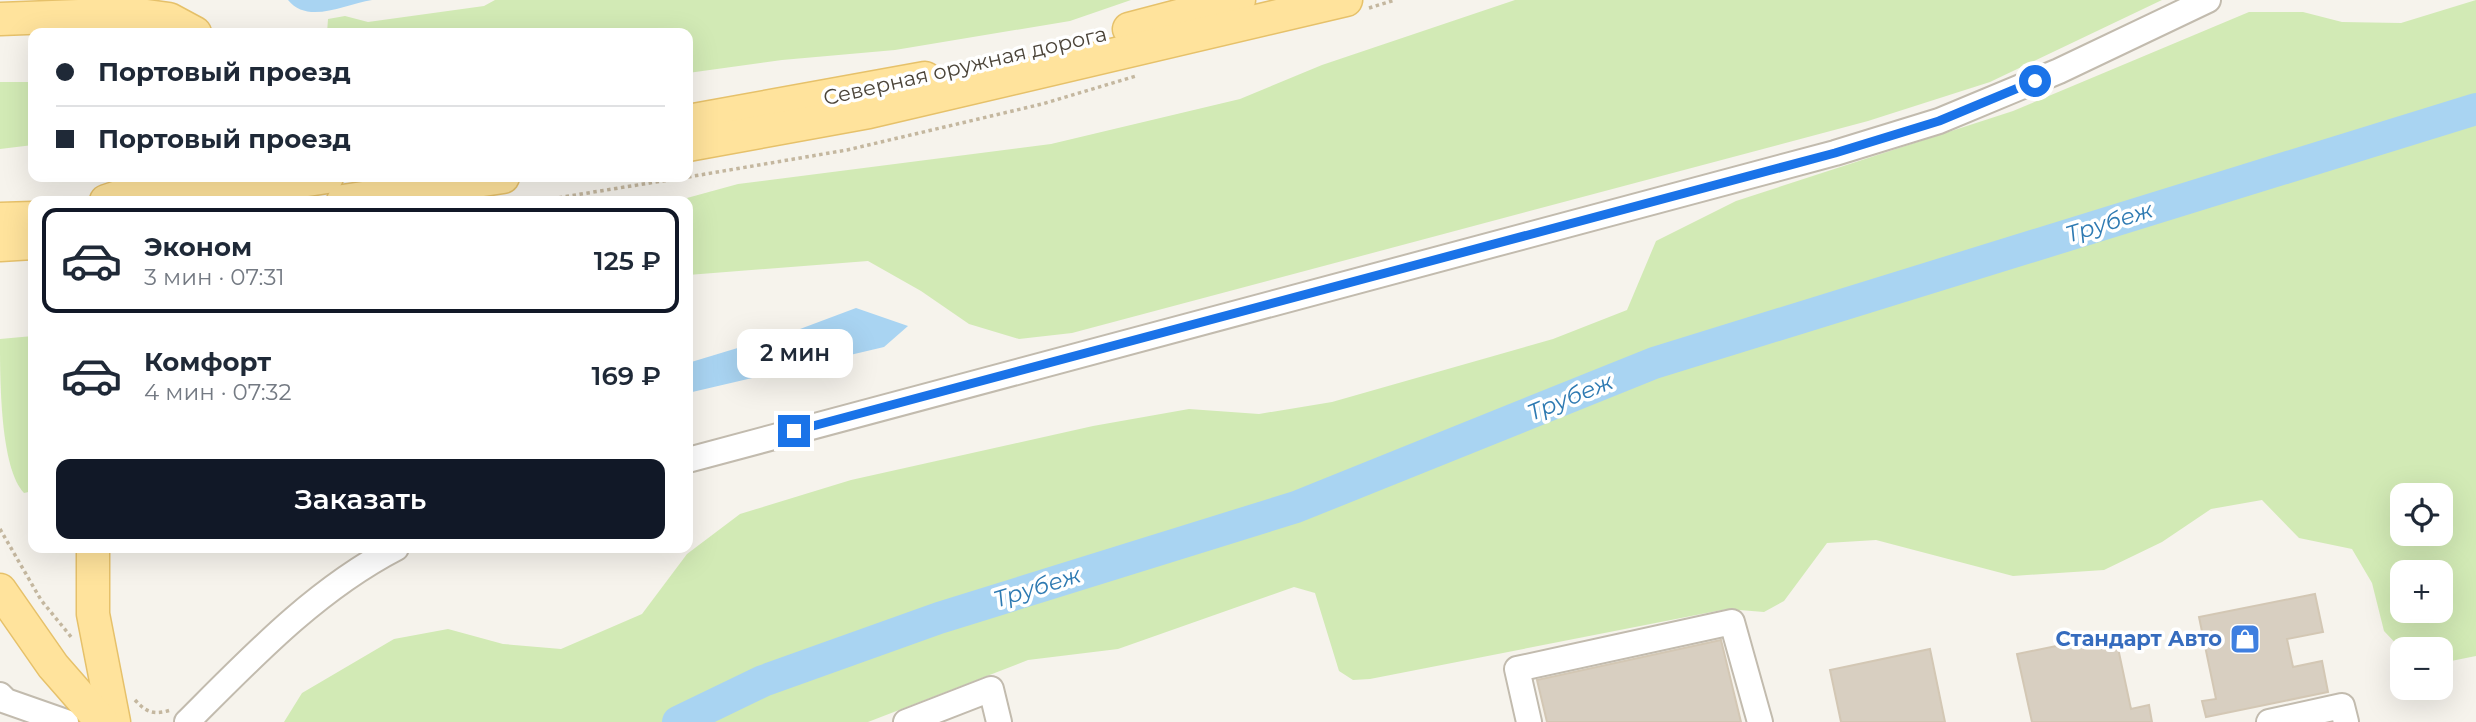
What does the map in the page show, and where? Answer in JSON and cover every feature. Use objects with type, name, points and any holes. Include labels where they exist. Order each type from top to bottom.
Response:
[{"type":"main road","name":"Северная оружная дорога","points":[[693,120],[907,82],[1239,0]]},
{"type":"main road","points":[[693,144],[869,112],[1346,0]]},
{"type":"main road","points":[[0,19],[131,14],[169,19],[186,28]]},
{"type":"main road","points":[[121,196],[164,182]]},
{"type":"main road","points":[[200,196],[294,182]]},
{"type":"main road","points":[[377,196],[472,182]]},
{"type":"main road","points":[[435,196],[472,182]]},
{"type":"main road","points":[[0,219],[28,218]]},
{"type":"main road","points":[[0,245],[28,243]]},
{"type":"main road","points":[[93,553],[93,614],[114,722]]},
{"type":"main road","points":[[0,590],[53,666],[102,722]]},
{"type":"main road","points":[[0,625],[53,666]]},
{"type":"lane","points":[[693,459],[1848,149],[1939,121],[2059,71],[2208,0]]},
{"type":"lane","points":[[182,715],[272,636],[360,566],[386,553]]},
{"type":"lane","points":[[1529,722],[1517,669],[1732,621],[1760,722]]},
{"type":"lane","points":[[906,722],[991,689],[999,722]]},
{"type":"lane","points":[[0,695],[6,701],[66,722]]},
{"type":"lane","points":[[2269,722],[2342,706],[2346,722]]},
{"type":"path","points":[[569,196],[656,182]]},
{"type":"path","points":[[0,529],[41,600],[74,640]]},
{"type":"path","points":[[132,697],[145,710],[156,714],[182,715]]},
{"type":"green space","points":[[495,0],[1131,0],[1070,21],[895,50],[782,60],[693,72],[693,28],[327,28],[328,19],[345,16],[368,22],[484,6]]},
{"type":"green space","points":[[1515,0],[2162,0],[1990,82],[1868,121],[1072,333],[1019,339],[969,324],[921,291],[868,261],[693,275],[693,196],[738,184],[1051,144],[1240,99],[1322,65]]},
{"type":"green space","points":[[2476,0],[2476,656],[2453,661],[2453,637],[2390,637],[2384,631],[2372,583],[2352,549],[2299,538],[2262,500],[2211,509],[2162,542],[2104,570],[2013,576],[1876,540],[1827,543],[1784,601],[1764,612],[1727,609],[1370,679],[1353,680],[1339,671],[1315,593],[1294,587],[1118,649],[1028,660],[868,722],[284,722],[302,693],[394,639],[448,629],[503,644],[561,649],[642,614],[687,554],[693,553],[693,549],[740,514],[851,480],[1093,426],[1189,409],[1259,414],[1332,402],[1553,339],[1627,310],[1656,241],[1736,201],[2013,111],[2249,12],[2303,12],[2342,22],[2401,23]]},
{"type":"green space","points":[[0,82],[28,82],[28,146],[0,149]]},
{"type":"green space","points":[[28,336],[28,492],[24,493],[16,481],[6,444],[1,399],[0,339]]},
{"type":"water","points":[[288,0],[372,0],[316,12],[296,7]]},
{"type":"water","points":[[856,308],[908,326],[884,347],[693,392],[693,361],[800,329]]},
{"type":"building","name":"Стандарт Авто","points":[[2315,594],[2323,632],[2287,639],[2293,667],[2322,661],[2328,692],[2206,717],[2202,701],[2216,699],[2199,617]]},
{"type":"building","name":"Стандарт Авто","points":[[2115,634],[2131,709],[2149,705],[2152,722],[2032,722],[2017,654]]},
{"type":"building","points":[[1721,640],[1741,722],[1547,722],[1537,680]]},
{"type":"building","points":[[1930,649],[1945,722],[1841,722],[1830,670]]},
{"type":"waterway","name":"Трубеж","points":[[678,722],[763,681],[939,618],[1296,507],[1654,363],[2476,109]]},
{"type":"place","name":"Стандарт Авто","points":[[2245,639]]},
{"type":"route","points":[[794,431],[1835,153],[1939,121],[2035,81]]}]
